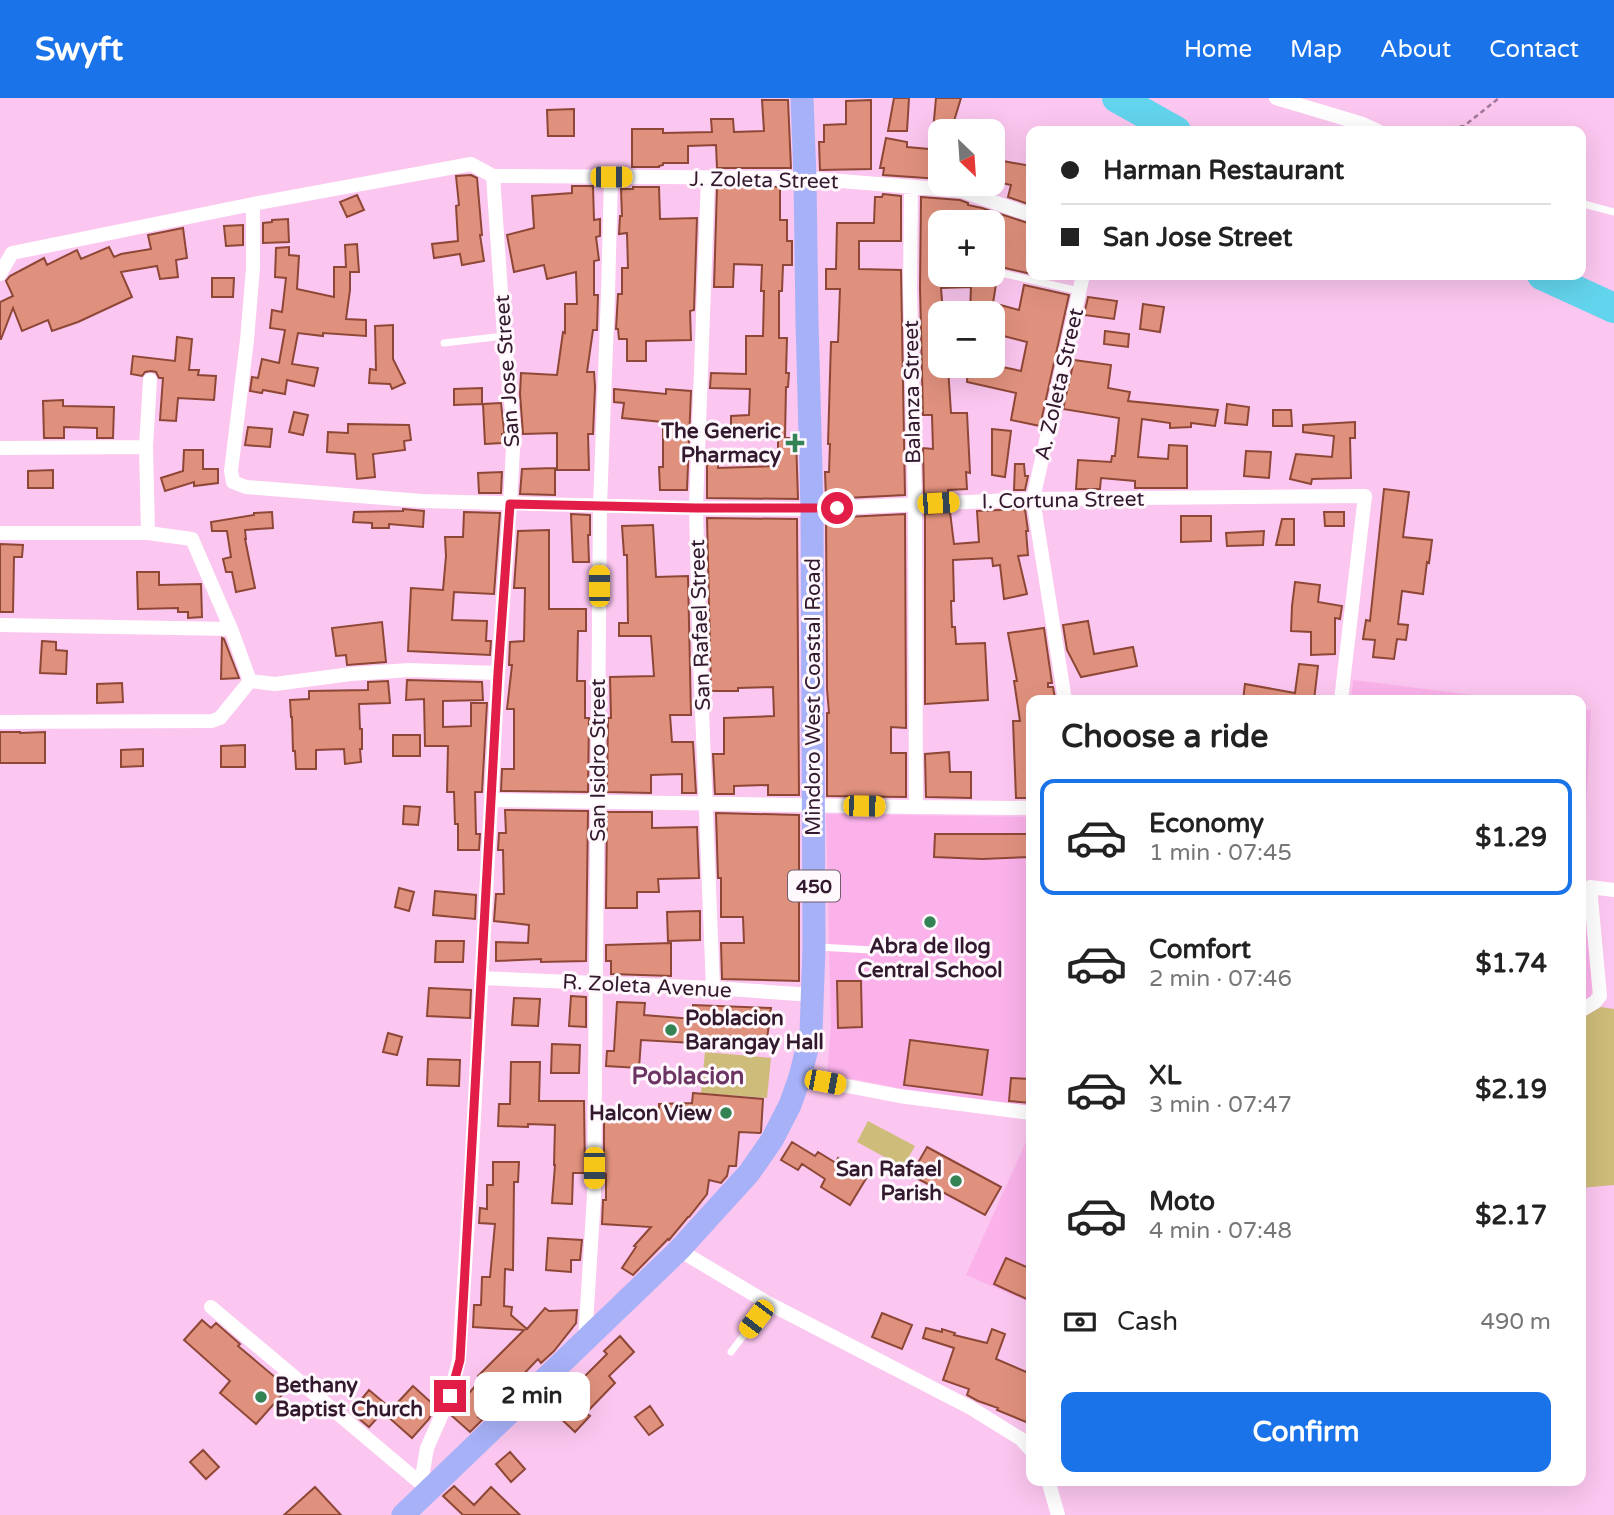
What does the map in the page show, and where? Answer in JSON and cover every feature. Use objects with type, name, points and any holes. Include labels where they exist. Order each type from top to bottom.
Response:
[{"type":"main road","name":"Mindoro West Coastal Road","points":[[403,1515],[425,1487],[585,1342],[679,1250],[749,1173],[772,1140],[790,1105],[800,1077],[811,1033],[814,947],[811,509],[802,98]]},
{"type":"street","points":[[1276,98],[1367,126]]},
{"type":"street","name":"J. Zoleta Street","points":[[0,274],[12,253],[253,204],[471,164],[493,176],[805,178],[962,191],[1026,213]]},
{"type":"street","name":"San Jose Street","points":[[425,1487],[427,1448],[450,1396],[460,1360],[514,430],[504,336],[493,176]]},
{"type":"street","name":"San Isidro Street","points":[[585,1342],[594,1195],[600,506],[611,177]]},
{"type":"street","name":"San Rafael Street","points":[[708,178],[696,508],[713,988]]},
{"type":"street","name":"Balanza Street","points":[[911,187],[916,807]]},
{"type":"street","name":"I. Cortuna Street","points":[[253,204],[253,268],[231,471],[233,482],[246,487],[422,501],[696,508],[811,509],[1033,499],[1365,496],[1342,695]]},
{"type":"street","name":"A. Zoleta Street","points":[[1064,695],[1033,499],[1082,280]]},
{"type":"street","points":[[148,533],[146,447],[150,380]]},
{"type":"street","points":[[0,448],[146,447]]},
{"type":"street","points":[[0,533],[148,533],[192,539],[250,681]]},
{"type":"street","points":[[0,625],[231,629]]},
{"type":"street","points":[[250,681],[275,684],[409,670],[498,673]]},
{"type":"street","points":[[0,722],[212,721],[220,718],[250,681]]},
{"type":"street","points":[[492,800],[1026,808]]},
{"type":"street","points":[[1586,1007],[1600,996],[1590,887],[1614,890]]},
{"type":"street","name":"R. Zoleta Avenue","points":[[481,978],[812,995]]},
{"type":"street","points":[[800,1077],[899,1096],[1026,1113]]},
{"type":"street","points":[[679,1250],[768,1303],[971,1408],[1026,1444]]},
{"type":"street","points":[[211,1307],[425,1487]]},
{"type":"street","points":[[1050,1486],[1058,1515]]},
{"type":"lane","points":[[1586,205],[1614,212]]},
{"type":"lane","points":[[1005,274],[1026,279]]},
{"type":"lane","points":[[1031,280],[1079,291]]},
{"type":"lane","points":[[444,344],[504,336]]},
{"type":"lane","points":[[814,947],[871,950]]},
{"type":"lane","points":[[731,1352],[768,1303]]},
{"type":"path","points":[[1464,126],[1499,98]]},
{"type":"shaded area","points":[[1353,680],[1473,695],[1352,695]]},
{"type":"shaded area","points":[[1586,710],[1591,710],[1586,814]]},
{"type":"shaded area","name":"Abra de Ilog Central School","points":[[826,814],[1026,817],[1026,1106],[904,1089],[827,1074],[831,1026]]},
{"type":"shaded area","points":[[1586,907],[1594,988],[1586,1000]]},
{"type":"shaded area","points":[[1601,1007],[1614,1009],[1614,1185],[1586,1187],[1586,1016]]},
{"type":"shaded area","points":[[705,1052],[771,1058],[767,1098],[701,1093]]},
{"type":"shaded area","points":[[868,1121],[915,1146],[903,1167],[857,1142]]},
{"type":"shaded area","points":[[1026,1142],[1026,1301],[966,1275]]},
{"type":"building","points":[[894,98],[909,98],[907,131],[888,131]]},
{"type":"building","points":[[936,98],[961,98],[955,119],[934,119]]},
{"type":"building","points":[[762,100],[788,100],[791,168],[717,168],[716,145],[688,146],[688,163],[632,167],[632,129],[663,129],[663,133],[712,132],[711,119],[733,119],[734,132],[764,131]]},
{"type":"building","points":[[871,100],[871,169],[820,170],[819,142],[824,142],[824,125],[846,124],[846,101]]},
{"type":"building","points":[[574,109],[574,136],[548,136],[547,110]]},
{"type":"building","points":[[886,138],[907,142],[907,147],[928,149],[928,178],[883,175],[884,168],[880,168]]},
{"type":"building","points":[[1005,161],[1026,165],[1026,203],[1008,197],[1011,185],[1005,184]]},
{"type":"building","points":[[471,175],[477,178],[484,261],[462,265],[460,254],[434,258],[432,244],[458,241],[456,206],[459,205],[456,176]]},
{"type":"building","points":[[572,186],[593,186],[594,220],[600,219],[600,236],[596,237],[599,260],[594,261],[594,295],[598,295],[597,330],[593,330],[587,372],[594,372],[595,387],[593,434],[588,434],[589,470],[557,470],[557,433],[523,434],[520,394],[521,373],[557,375],[563,332],[565,333],[565,304],[577,304],[576,272],[547,279],[544,265],[514,272],[507,235],[534,228],[532,196],[572,193]]},
{"type":"building","points":[[659,187],[660,219],[697,218],[694,310],[690,311],[691,340],[646,341],[646,361],[627,361],[627,339],[619,339],[616,329],[618,294],[622,294],[622,268],[628,268],[627,233],[619,234],[622,216],[621,189]]},
{"type":"building","points":[[717,187],[780,187],[780,220],[787,220],[787,241],[792,241],[792,265],[783,265],[782,291],[779,291],[779,338],[787,338],[786,373],[789,373],[786,387],[785,438],[796,438],[798,499],[707,498],[707,462],[718,461],[718,468],[778,466],[778,438],[731,439],[731,416],[749,415],[750,389],[710,388],[711,373],[746,374],[746,336],[763,336],[762,265],[734,264],[733,287],[714,287]]},
{"type":"building","points":[[883,194],[901,196],[901,241],[859,241],[859,269],[901,270],[905,495],[826,499],[825,472],[829,472],[830,444],[831,342],[838,342],[840,289],[826,289],[826,269],[836,269],[837,223],[874,223],[875,197],[882,197]]},
{"type":"building","points":[[357,195],[364,210],[347,217],[340,202]]},
{"type":"building","points":[[921,197],[960,200],[988,210],[928,210],[928,287],[971,287],[941,288],[942,301],[928,301],[928,378],[949,378],[951,413],[967,413],[970,473],[966,472],[967,489],[924,494],[923,448],[933,449],[932,415],[923,415]]},
{"type":"building","points":[[1005,216],[1026,222],[1026,273],[1005,268]]},
{"type":"building","points":[[288,219],[289,242],[263,243],[263,223]]},
{"type":"building","points":[[243,225],[243,245],[226,246],[224,226]]},
{"type":"building","points":[[183,228],[187,258],[176,260],[178,277],[160,279],[157,266],[121,272],[132,297],[52,331],[48,320],[22,331],[13,308],[0,339],[0,302],[13,296],[6,281],[10,276],[44,258],[47,265],[77,250],[81,259],[109,247],[114,257],[151,249],[148,235]]},
{"type":"building","points":[[357,244],[359,272],[350,272],[346,319],[366,320],[366,336],[298,333],[292,364],[318,368],[314,386],[287,380],[285,394],[263,390],[262,393],[250,391],[252,377],[258,378],[262,359],[279,363],[285,330],[270,328],[272,310],[282,312],[286,278],[275,277],[276,248],[289,247],[289,255],[299,256],[297,289],[334,297],[334,267],[346,267],[345,245]]},
{"type":"building","points":[[212,278],[234,278],[233,297],[212,297]]},
{"type":"building","points":[[1024,285],[1069,295],[1040,426],[1011,420],[1016,393],[967,382],[967,378],[1005,378],[1005,368],[1021,371],[1027,342],[1005,336],[1005,306],[1019,310]]},
{"type":"building","points":[[971,287],[996,287],[993,301],[970,301]]},
{"type":"building","points":[[1088,297],[1117,301],[1114,319],[1084,315]]},
{"type":"building","points":[[1143,304],[1164,307],[1160,332],[1140,329]]},
{"type":"building","points":[[393,325],[393,359],[405,383],[392,389],[390,384],[369,383],[370,369],[376,370],[375,326]]},
{"type":"building","points":[[1105,331],[1129,334],[1128,347],[1104,344]]},
{"type":"building","points":[[177,337],[192,339],[189,370],[199,370],[198,375],[216,376],[214,400],[178,398],[176,421],[160,420],[163,378],[151,371],[142,376],[131,374],[133,356],[175,361]]},
{"type":"building","points":[[1074,360],[1111,365],[1108,388],[1130,392],[1128,401],[1218,410],[1215,426],[1191,423],[1191,427],[1170,428],[1170,423],[1142,419],[1138,457],[1168,459],[1169,445],[1187,446],[1187,488],[1135,488],[1135,481],[1101,478],[1100,489],[1076,489],[1078,460],[1111,462],[1112,456],[1115,456],[1119,418],[1063,409]]},
{"type":"building","points":[[482,388],[482,404],[454,405],[454,389]]},
{"type":"building","points":[[614,389],[666,394],[666,389],[691,391],[687,490],[660,490],[663,422],[622,418],[624,403],[614,402]]},
{"type":"building","points":[[63,400],[63,406],[114,407],[113,438],[97,438],[97,428],[64,427],[64,438],[44,438],[43,401]]},
{"type":"building","points":[[501,403],[504,430],[502,443],[485,444],[483,404]]},
{"type":"building","points":[[1227,404],[1249,407],[1247,425],[1225,423]]},
{"type":"building","points":[[1273,410],[1291,410],[1292,426],[1273,426]]},
{"type":"building","points":[[294,412],[308,415],[303,435],[289,432]]},
{"type":"building","points":[[1355,422],[1355,438],[1350,438],[1351,478],[1312,479],[1311,484],[1290,479],[1296,454],[1332,457],[1334,436],[1303,432],[1303,425]]},
{"type":"building","points":[[348,424],[409,425],[411,440],[404,441],[405,450],[373,454],[375,477],[357,479],[355,454],[327,452],[328,432],[348,433]]},
{"type":"building","points":[[248,427],[272,429],[270,447],[245,445]]},
{"type":"building","points":[[992,429],[1011,431],[1005,477],[992,475]]},
{"type":"building","points":[[184,450],[203,450],[203,469],[218,469],[218,483],[194,486],[194,482],[165,491],[161,478],[183,471]]},
{"type":"building","points":[[1246,451],[1271,452],[1269,478],[1244,476]]},
{"type":"building","points":[[1015,464],[1024,464],[1025,476],[1028,476],[1025,490],[1014,490]]},
{"type":"building","points":[[555,468],[555,495],[520,494],[522,469]]},
{"type":"building","points":[[53,470],[53,488],[28,488],[28,471]]},
{"type":"building","points":[[502,472],[501,493],[479,493],[478,473]]},
{"type":"building","points":[[1384,489],[1409,492],[1403,537],[1432,540],[1423,594],[1402,591],[1398,624],[1408,625],[1406,640],[1397,639],[1394,659],[1373,657],[1375,640],[1363,639],[1366,620],[1370,621]]},
{"type":"building","points":[[403,509],[424,511],[423,527],[389,524],[389,528],[372,528],[372,523],[353,522],[354,512]]},
{"type":"building","points":[[1025,509],[1028,555],[1018,556],[1027,594],[1004,599],[1000,565],[993,566],[992,558],[953,560],[954,601],[951,601],[956,644],[985,643],[988,700],[925,704],[925,514],[950,512],[954,544],[979,542],[977,511]]},
{"type":"building","points":[[272,512],[273,528],[245,530],[255,588],[236,592],[232,572],[226,572],[223,559],[231,557],[227,531],[212,531],[211,522]]},
{"type":"building","points":[[464,512],[500,513],[494,594],[454,592],[452,620],[487,621],[486,641],[491,641],[490,655],[408,651],[411,588],[443,590],[445,537],[463,537]]},
{"type":"building","points":[[1324,512],[1344,512],[1344,526],[1325,526]]},
{"type":"building","points":[[571,514],[590,515],[589,562],[573,562]]},
{"type":"building","points":[[905,514],[906,728],[891,727],[891,753],[906,753],[906,797],[827,796],[829,713],[826,518]]},
{"type":"building","points":[[1181,516],[1211,516],[1211,541],[1181,542]]},
{"type":"building","points":[[707,518],[797,519],[799,795],[768,795],[768,785],[734,786],[734,794],[715,794],[713,754],[724,754],[724,718],[774,716],[773,687],[711,691]]},
{"type":"building","points":[[1282,519],[1294,519],[1294,545],[1276,545]]},
{"type":"building","points":[[653,525],[656,577],[688,576],[691,715],[670,715],[672,742],[693,742],[696,793],[682,793],[682,774],[651,775],[651,793],[607,792],[610,677],[654,676],[651,636],[619,636],[619,623],[628,623],[627,555],[624,555],[622,526]]},
{"type":"building","points":[[549,530],[549,609],[586,609],[586,631],[578,631],[577,681],[585,681],[585,718],[589,718],[588,792],[501,791],[502,769],[514,769],[514,709],[507,709],[512,665],[509,665],[510,642],[524,641],[525,588],[514,588],[518,531]]},
{"type":"building","points":[[1264,531],[1263,545],[1227,546],[1226,533]]},
{"type":"building","points":[[0,544],[23,545],[22,557],[14,557],[13,612],[0,612]]},
{"type":"building","points":[[137,572],[159,572],[159,585],[201,584],[202,617],[188,618],[188,612],[178,612],[178,608],[138,609]]},
{"type":"building","points":[[1295,582],[1320,585],[1318,602],[1342,606],[1340,619],[1335,618],[1335,654],[1311,655],[1311,632],[1291,631]]},
{"type":"building","points":[[1088,621],[1094,654],[1133,647],[1137,666],[1081,677],[1067,650],[1063,625]]},
{"type":"building","points":[[382,622],[386,662],[347,665],[346,655],[336,656],[332,628]]},
{"type":"building","points":[[1044,628],[1052,683],[1048,683],[1048,687],[1053,687],[1054,695],[1026,695],[1026,798],[1016,798],[1013,721],[1020,721],[1014,681],[1017,681],[1008,633]]},
{"type":"building","points":[[222,638],[224,639],[239,678],[221,679]]},
{"type":"building","points":[[42,641],[56,642],[56,650],[67,651],[66,674],[40,673]]},
{"type":"building","points":[[1299,664],[1318,666],[1315,695],[1244,695],[1245,684],[1295,693]]},
{"type":"building","points":[[407,680],[482,682],[483,700],[443,701],[443,727],[471,726],[471,703],[487,703],[482,792],[475,792],[479,850],[458,850],[454,792],[447,792],[448,746],[425,746],[424,699],[406,700]]},
{"type":"building","points":[[388,681],[390,703],[359,704],[362,729],[361,762],[345,764],[344,749],[316,750],[316,769],[296,769],[290,700],[309,699],[309,691],[368,690],[368,682]]},
{"type":"building","points":[[122,683],[123,702],[97,703],[97,684]]},
{"type":"building","points":[[0,732],[45,732],[45,763],[0,763]]},
{"type":"building","points":[[393,735],[420,735],[420,756],[393,756]]},
{"type":"building","points":[[245,745],[245,767],[221,767],[221,746]]},
{"type":"building","points":[[143,749],[143,766],[121,767],[121,750]]},
{"type":"building","points":[[949,752],[950,772],[971,772],[971,798],[926,797],[925,754]]},
{"type":"building","points":[[404,806],[420,807],[418,825],[403,824]]},
{"type":"building","points":[[505,810],[588,811],[586,961],[496,961],[496,942],[528,943],[529,925],[494,921],[496,894],[504,894],[503,850],[498,850],[499,833],[506,833]]},
{"type":"building","points":[[607,812],[652,812],[652,828],[697,827],[699,878],[658,879],[659,892],[637,892],[637,908],[606,908]]},
{"type":"building","points":[[716,813],[799,815],[799,981],[722,979],[721,943],[744,943],[743,917],[721,917]]},
{"type":"building","points":[[935,834],[1026,834],[1026,857],[934,857]]},
{"type":"building","points":[[399,888],[414,892],[409,911],[395,907]]},
{"type":"building","points":[[435,891],[476,895],[475,919],[433,915]]},
{"type":"building","points":[[700,911],[700,940],[668,941],[667,912]]},
{"type":"building","points":[[436,941],[464,941],[463,962],[435,962]]},
{"type":"building","points":[[671,943],[671,976],[611,974],[611,961],[606,961],[606,945]]},
{"type":"building","points":[[837,981],[861,981],[862,1027],[838,1028]]},
{"type":"building","points":[[429,988],[471,990],[470,1018],[427,1016]]},
{"type":"building","points":[[571,996],[586,997],[586,1027],[569,1026]]},
{"type":"building","points":[[514,998],[540,999],[538,1026],[512,1025]]},
{"type":"building","points":[[617,1002],[645,1003],[644,1015],[693,1019],[693,1005],[771,1008],[766,1047],[641,1040],[639,1068],[606,1066],[607,1051],[614,1051]]},
{"type":"building","points":[[388,1033],[402,1037],[397,1055],[383,1052]]},
{"type":"building","points":[[910,1040],[988,1050],[982,1095],[904,1085]]},
{"type":"building","points":[[552,1044],[580,1045],[579,1073],[551,1073]]},
{"type":"building","points":[[428,1059],[460,1060],[459,1086],[427,1085]]},
{"type":"building","points":[[511,1062],[540,1062],[539,1101],[584,1101],[585,1173],[573,1173],[572,1204],[552,1203],[555,1125],[498,1126],[499,1104],[510,1104]]},
{"type":"building","points":[[1011,1078],[1026,1079],[1026,1103],[1009,1101]]},
{"type":"building","points":[[693,1093],[763,1099],[761,1132],[739,1132],[736,1166],[729,1166],[727,1176],[721,1183],[709,1180],[707,1194],[689,1217],[633,1275],[622,1268],[636,1247],[634,1246],[651,1227],[602,1224],[603,1200],[606,1200],[604,1118],[659,1115],[659,1104],[692,1103]]},
{"type":"building","points":[[792,1142],[815,1156],[818,1152],[836,1163],[838,1158],[867,1177],[850,1205],[821,1187],[825,1179],[802,1164],[798,1170],[781,1160]]},
{"type":"building","name":"San Rafael Parish","points":[[927,1147],[1001,1187],[985,1215],[911,1175]]},
{"type":"building","points":[[493,1162],[519,1162],[518,1182],[514,1182],[513,1270],[505,1269],[504,1306],[512,1307],[511,1315],[527,1329],[545,1308],[549,1311],[577,1310],[576,1323],[554,1351],[541,1363],[538,1359],[515,1383],[518,1386],[503,1400],[497,1395],[478,1417],[482,1420],[470,1432],[452,1416],[454,1411],[481,1379],[478,1376],[524,1330],[473,1327],[474,1305],[481,1305],[482,1277],[490,1277],[495,1224],[479,1223],[480,1208],[487,1209],[487,1185],[493,1185]]},
{"type":"building","points":[[548,1238],[582,1240],[580,1260],[571,1260],[571,1272],[546,1270]]},
{"type":"building","points":[[1006,1258],[1026,1267],[1026,1299],[994,1284]]},
{"type":"building","points":[[882,1313],[912,1325],[902,1349],[872,1337]]},
{"type":"building","points":[[202,1320],[211,1328],[216,1323],[240,1344],[238,1346],[288,1388],[256,1424],[220,1393],[230,1381],[184,1340]]},
{"type":"building","points":[[926,1328],[942,1332],[942,1329],[955,1333],[954,1335],[987,1343],[992,1329],[1005,1334],[996,1359],[1026,1372],[1026,1422],[967,1395],[969,1389],[943,1380],[954,1348],[923,1338]]},
{"type":"building","points":[[620,1336],[634,1352],[609,1376],[615,1383],[586,1413],[590,1416],[575,1432],[556,1414],[582,1385],[579,1382],[607,1354],[604,1351]]},
{"type":"building","points":[[413,1386],[435,1406],[429,1419],[412,1438],[386,1415]]},
{"type":"building","points":[[369,1390],[388,1406],[369,1427],[351,1412]]},
{"type":"building","points":[[650,1406],[663,1425],[649,1435],[635,1417]]},
{"type":"building","points":[[203,1450],[219,1467],[206,1479],[190,1462]]},
{"type":"building","points":[[510,1452],[525,1469],[511,1482],[496,1464]]},
{"type":"building","points":[[454,1486],[474,1505],[491,1487],[520,1515],[463,1515],[443,1496]]},
{"type":"building","points":[[315,1487],[341,1515],[284,1515]]},
{"type":"waterway","points":[[1117,98],[1167,126]]},
{"type":"waterway","points":[[1553,280],[1614,308]]},
{"type":"place","name":"The Generic Pharmacy","points":[[795,443]]},
{"type":"place","name":"Abra de Ilog Central School","points":[[930,922]]},
{"type":"place","name":"Poblacion Barangay Hall","points":[[671,1030]]},
{"type":"place","name":"Halcon View","points":[[726,1113]]},
{"type":"place","name":"San Rafael Parish","points":[[956,1181]]},
{"type":"place","name":"Bethany Baptist Church","points":[[261,1397]]},
{"type":"district","name":"Poblacion","points":[[688,1076]]},
{"type":"route","points":[[450,1396],[460,1360],[498,673],[510,504],[837,508]]}]
